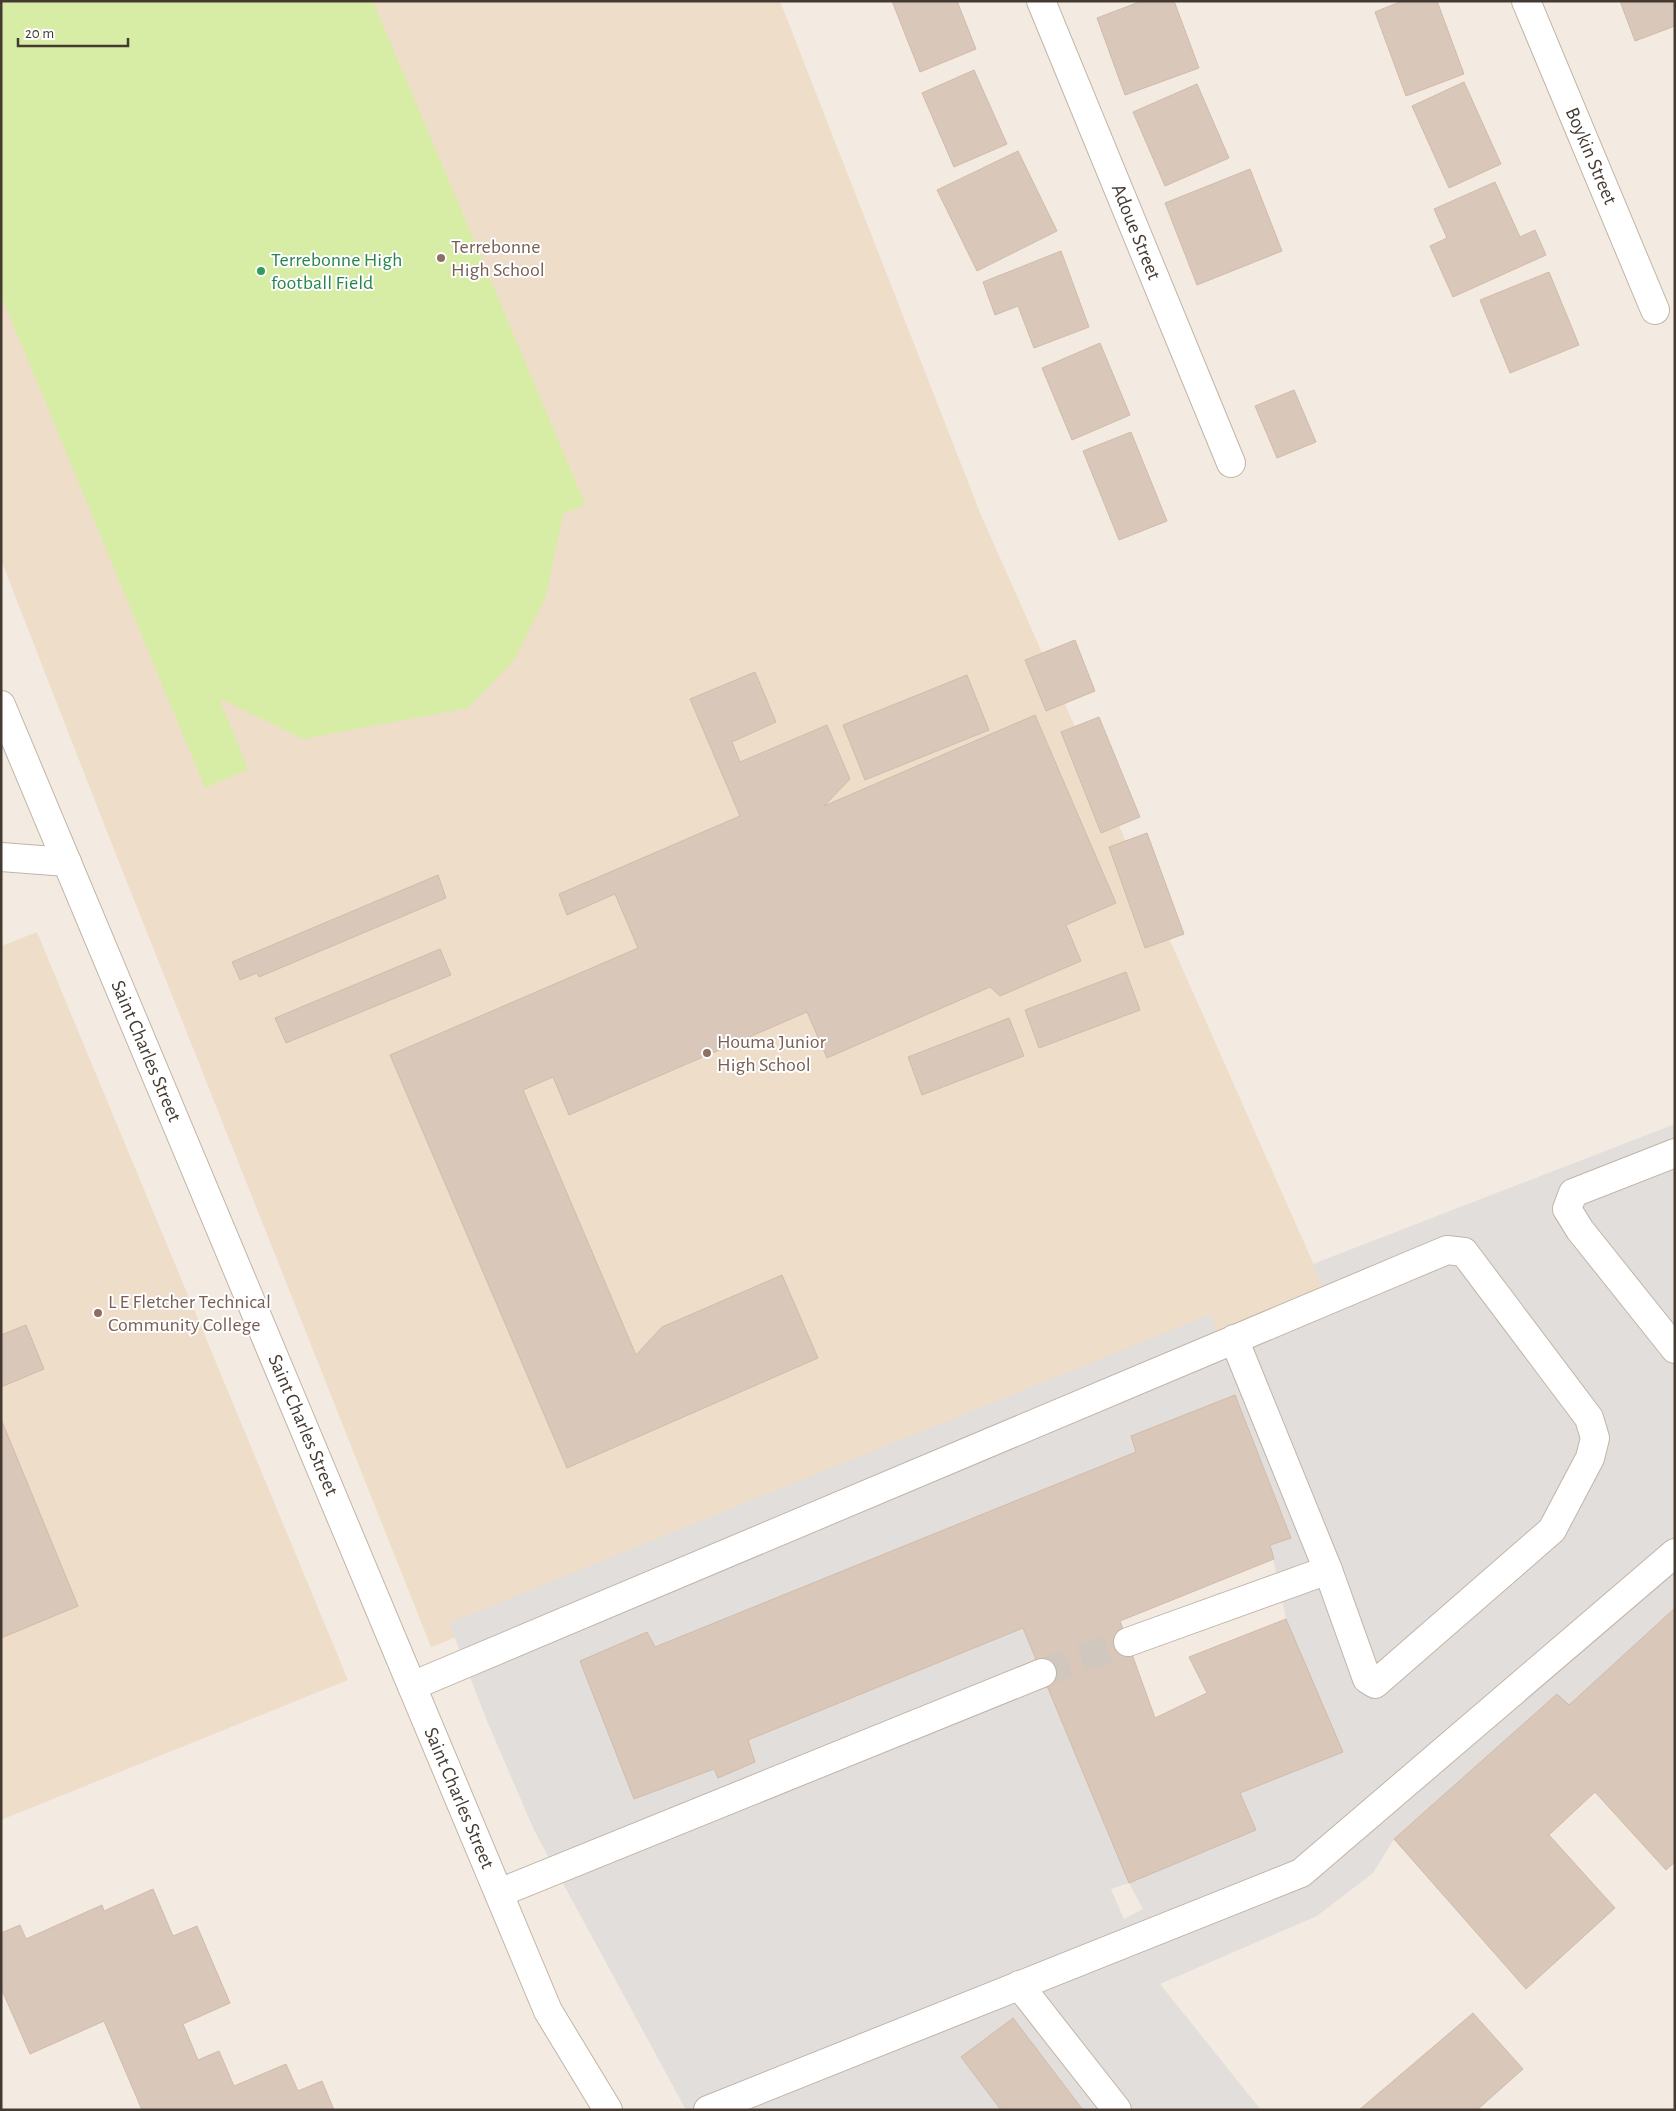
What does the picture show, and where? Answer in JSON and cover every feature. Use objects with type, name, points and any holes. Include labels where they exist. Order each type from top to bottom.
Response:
[{"type":"street","name":"Adoue Street","points":[[1041,1],[1231,462]]},
{"type":"street","name":"Boykin Street","points":[[1526,1],[1655,310]]},
{"type":"street","name":"Saint Charles Street","points":[[1,704],[548,2011],[608,2110]]},
{"type":"street","points":[[1,857],[67,862]]},
{"type":"street","points":[[1675,1153],[1573,1193],[1567,1209],[1580,1230],[1675,1348]]},
{"type":"street","points":[[412,1686],[1234,1339],[1447,1250],[1464,1252],[1589,1418],[1595,1438],[1590,1458],[1552,1530],[1376,1684],[1367,1679],[1328,1570],[1234,1339]]},
{"type":"street","points":[[708,2110],[1301,1873],[1675,1553]]},
{"type":"street","points":[[1128,1642],[1328,1570]]},
{"type":"street","points":[[499,1893],[1042,1673]]},
{"type":"street","points":[[1019,1985],[1117,2110]]},
{"type":"shaded area","points":[[1,1],[780,1],[981,515],[1327,1294],[431,1647],[1,560]]},
{"type":"shaded area","name":"L E Fletcher Technical Community College","points":[[37,932],[348,1680],[1,1820],[1,946]]},
{"type":"shaded area","points":[[1675,1124],[1675,1608],[1569,1705],[1556,1695],[1394,1839],[1373,1873],[1317,1916],[1160,1984],[1261,2110],[1083,2110],[1012,2018],[961,2057],[1001,2110],[686,2110],[534,1830],[487,1721],[449,1623],[1211,1314],[1218,1336],[1326,1294],[1313,1264]],"holes":[[[1235,1395],[1291,1537],[1270,1545],[1286,1619],[1343,1752],[1240,1793],[1256,1830],[1129,1882],[1023,1628],[748,1740],[755,1762],[718,1778],[714,1769],[634,1799],[580,1661],[646,1632],[655,1647],[1136,1452],[1131,1436]],[[1129,1883],[1143,1909],[1124,1919],[1111,1889]]]},
{"type":"green space","points":[[1,1],[373,1],[585,504],[563,514],[546,596],[514,660],[468,708],[303,739],[219,698],[248,769],[205,788],[1,295]]},
{"type":"building","points":[[892,1],[957,1],[976,49],[920,72]]},
{"type":"building","points":[[1142,1],[1174,1],[1199,68],[1125,95],[1097,18]]},
{"type":"building","points":[[1402,1],[1437,1],[1464,74],[1406,96],[1375,12]]},
{"type":"building","points":[[1620,1],[1675,1],[1675,26],[1635,41]]},
{"type":"building","points":[[974,70],[1007,144],[954,167],[922,93]]},
{"type":"building","points":[[1464,82],[1501,164],[1449,188],[1412,106]]},
{"type":"building","points":[[1197,84],[1229,158],[1165,186],[1133,112]]},
{"type":"building","points":[[1018,151],[1057,231],[977,271],[937,190]]},
{"type":"building","points":[[1250,169],[1282,251],[1197,285],[1165,203]]},
{"type":"building","points":[[1495,182],[1520,237],[1535,230],[1546,255],[1453,297],[1430,246],[1447,238],[1434,209]]},
{"type":"building","points":[[1061,251],[1089,327],[1034,348],[1018,306],[995,315],[983,282]]},
{"type":"building","points":[[1549,272],[1579,345],[1510,373],[1480,300]]},
{"type":"building","points":[[1100,343],[1130,415],[1072,440],[1042,368]]},
{"type":"building","points":[[1294,390],[1316,442],[1277,458],[1255,406]]},
{"type":"building","points":[[1131,432],[1167,521],[1119,540],[1083,451]]},
{"type":"building","points":[[1075,640],[1095,691],[1046,711],[1025,660]]},
{"type":"building","points":[[755,672],[776,722],[732,742],[740,762],[827,725],[850,779],[824,806],[1035,715],[1116,903],[1066,925],[1081,961],[1000,996],[990,987],[827,1058],[807,1012],[569,1115],[553,1077],[523,1090],[636,1355],[662,1327],[782,1275],[818,1358],[567,1468],[390,1055],[638,948],[615,894],[567,915],[559,894],[740,816],[690,699]]},
{"type":"building","points":[[967,675],[989,730],[865,780],[843,725]]},
{"type":"building","points":[[1099,717],[1140,817],[1101,833],[1061,732]]},
{"type":"building","points":[[1147,833],[1184,934],[1145,948],[1109,847]]},
{"type":"building","points":[[438,875],[446,898],[259,977],[257,973],[240,980],[232,962]]},
{"type":"building","points":[[440,949],[451,975],[286,1043],[275,1018]]},
{"type":"building","points":[[1126,972],[1140,1010],[1039,1048],[1025,1010]]},
{"type":"building","points":[[1009,1018],[1024,1056],[922,1095],[908,1057]]},
{"type":"building","points":[[26,1325],[44,1369],[1,1387],[1,1335]]},
{"type":"building","points":[[1235,1395],[1291,1538],[1270,1545],[1274,1559],[1120,1621],[1155,1718],[1207,1693],[1189,1657],[1286,1619],[1343,1752],[1240,1793],[1256,1830],[1129,1883],[1023,1628],[748,1740],[755,1762],[718,1778],[714,1769],[634,1799],[580,1661],[647,1632],[655,1647],[1136,1452],[1131,1436]]},
{"type":"building","points":[[1,1419],[78,1606],[1,1638]]},
{"type":"building","points":[[1675,1608],[1675,1862],[1666,1870],[1595,1792],[1549,1835],[1615,1908],[1526,1989],[1394,1839],[1557,1694],[1569,1705]]},
{"type":"building","points":[[153,1889],[173,1936],[197,1926],[230,2003],[183,2024],[198,2060],[219,2051],[234,2086],[286,2064],[298,2091],[322,2081],[334,2110],[142,2110],[104,2021],[30,2054],[1,1988],[1,1933],[20,1925],[26,1939],[102,1905],[104,1911]]},
{"type":"building","points":[[1473,2013],[1523,2069],[1477,2110],[1359,2110]]},
{"type":"building","points":[[1013,2018],[1083,2110],[1001,2110],[961,2057]]},
{"type":"tunnel","points":[[1042,1673],[1128,1642]]},
{"type":"place","name":"Terrebonne High School","points":[[441,258]]},
{"type":"place","name":"Terrebonne High football Field","points":[[261,271]]},
{"type":"place","name":"Houma Junior High School","points":[[707,1053]]},
{"type":"place","name":"L E Fletcher Technical Community College","points":[[98,1313]]}]
